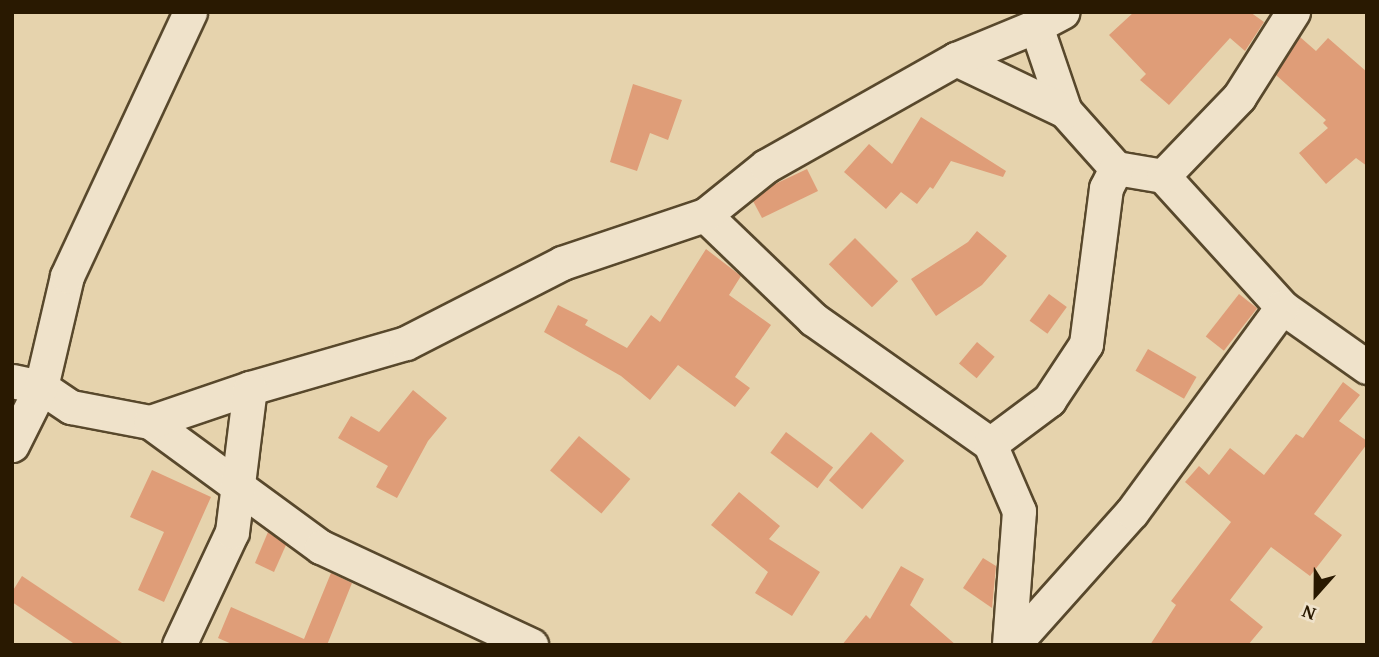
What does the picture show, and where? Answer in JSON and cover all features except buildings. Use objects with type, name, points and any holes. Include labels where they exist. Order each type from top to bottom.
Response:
[{"type":"street","points":[[12,445],[27,384],[67,276],[190,12]]},
{"type":"street","points":[[1163,176],[1239,97],[1293,12]]},
{"type":"street","points":[[150,422],[250,388],[406,343],[562,263],[705,215],[766,166],[956,58],[1049,19],[1065,111]]},
{"type":"street","points":[[956,58],[1065,111],[1116,167],[1163,176],[1282,307],[1367,367]]},
{"type":"street","points":[[989,444],[1049,400],[1086,344],[1106,188],[1116,167]]},
{"type":"street","points":[[705,215],[813,319],[989,444],[1020,510],[1011,645]]},
{"type":"street","points":[[1011,645],[1132,512],[1282,307]]},
{"type":"street","points":[[27,384],[71,407],[150,422],[321,547],[531,645]]},
{"type":"street","points":[[179,645],[232,532],[250,388]]}]
